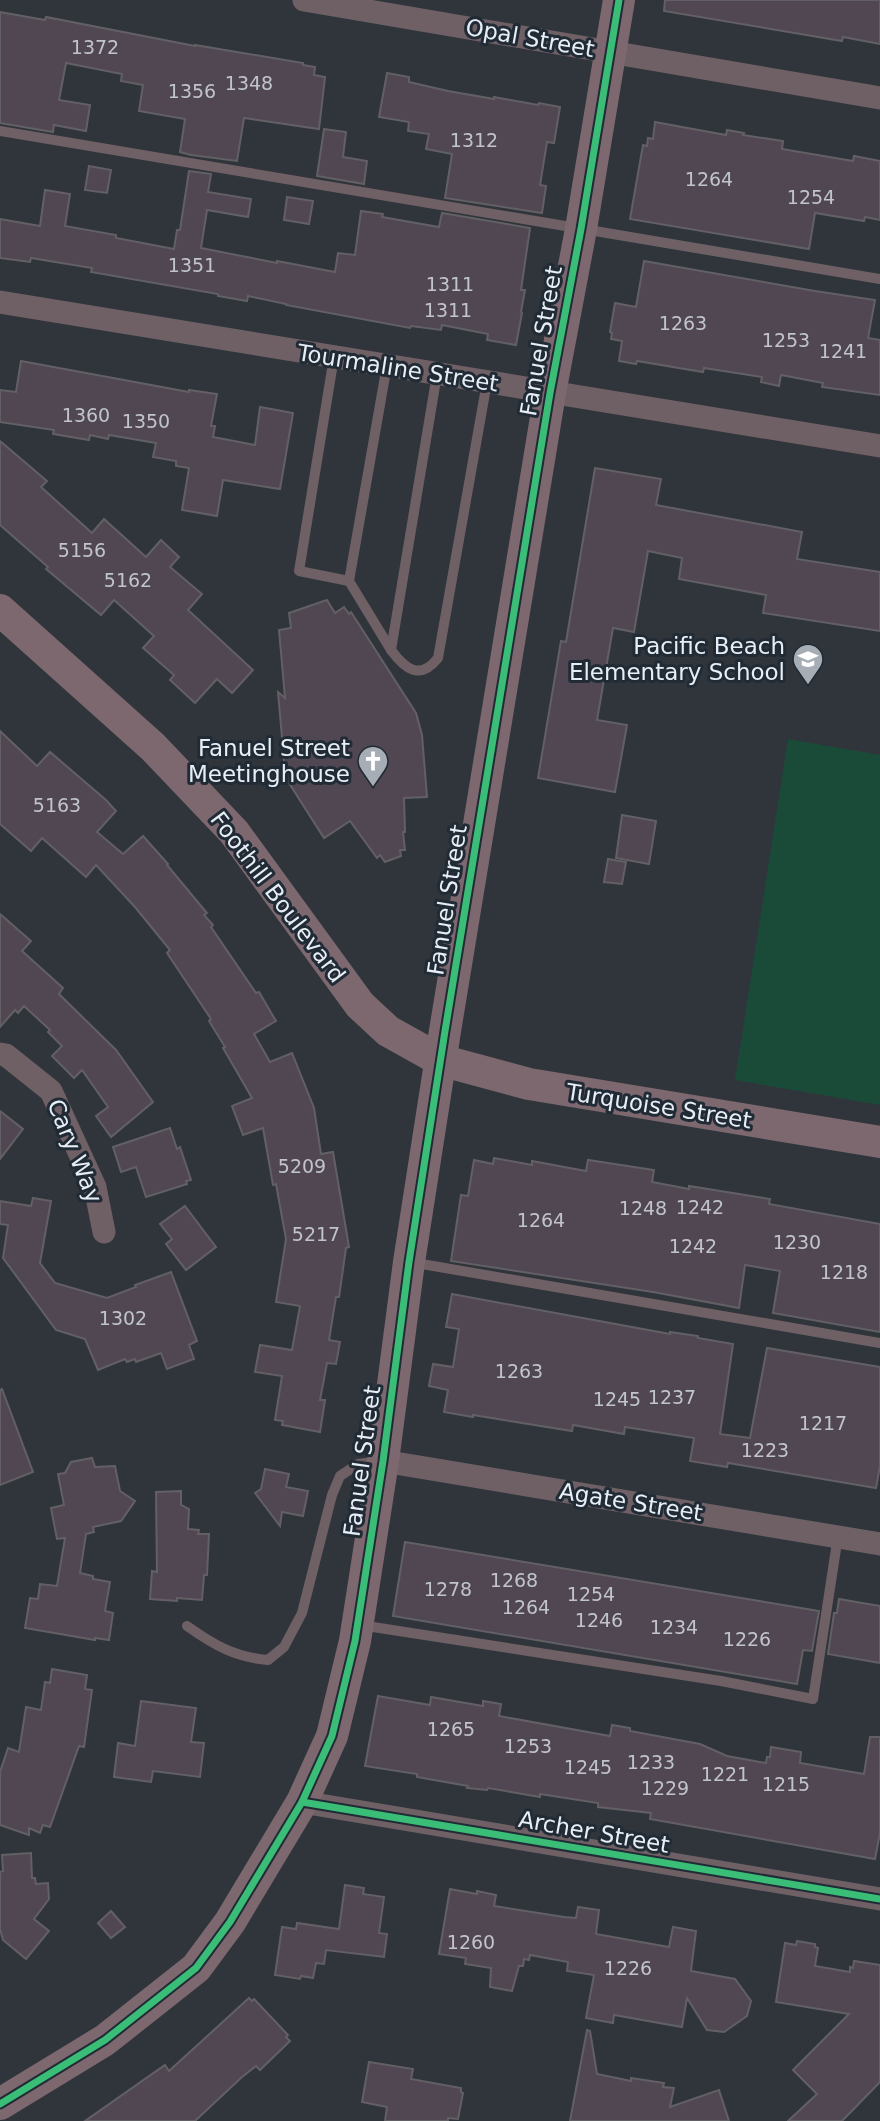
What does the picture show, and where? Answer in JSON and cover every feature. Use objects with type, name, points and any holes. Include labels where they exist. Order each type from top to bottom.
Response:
[{"type":"street","name":"Opal Street","points":[[304,0],[880,98]]},
{"type":"street","name":"Fanuel Street","points":[[0,2104],[105,2040],[196,1968],[230,1922],[302,1802],[332,1736],[357,1625],[440,1060],[550,393],[581,229],[619,0]]},
{"type":"street","name":"Tourmaline Street","points":[[0,302],[880,446]]},
{"type":"street","name":"Foothill Boulevard","points":[[0,610],[153,747],[234,832],[360,1005],[388,1031],[440,1060]]},
{"type":"street","name":"Cary Way","points":[[0,1054],[6,1055],[51,1091],[94,1187],[104,1232]]},
{"type":"street","name":"Turquoise Street","points":[[440,1060],[528,1084],[880,1142]]},
{"type":"street","name":"Agate Street","points":[[383,1461],[880,1544]]},
{"type":"street","name":"Archer Street","points":[[302,1802],[880,1899]]},
{"type":"lane","points":[[0,131],[880,279]]},
{"type":"lane","points":[[334,357],[299,570],[349,581]]},
{"type":"lane","points":[[387,365],[349,581],[391,650],[408,669],[420,671],[432,666],[438,658],[487,382]]},
{"type":"lane","points":[[391,650],[437,374]]},
{"type":"lane","points":[[409,1262],[880,1343]]},
{"type":"lane","points":[[187,1626],[216,1646],[248,1658],[268,1660],[284,1647],[302,1613],[332,1495],[340,1476],[358,1464],[383,1461]]},
{"type":"lane","points":[[357,1625],[721,1681],[813,1699],[838,1536]]},
{"type":"green space","points":[[788,739],[880,755],[880,1105],[735,1080]]},
{"type":"building","points":[[665,0],[880,0],[880,44],[843,37],[842,41],[664,11]]},
{"type":"building","points":[[0,12],[45,20],[46,17],[315,67],[314,75],[325,77],[319,129],[244,118],[237,161],[191,155],[180,152],[185,119],[139,111],[143,85],[121,81],[122,74],[66,63],[59,100],[90,105],[86,131],[54,125],[53,132],[0,123]]},
{"type":"building","points":[[387,73],[409,77],[409,82],[448,91],[560,107],[554,143],[547,142],[540,185],[546,186],[542,213],[445,198],[452,154],[426,149],[429,134],[408,131],[409,122],[379,117]]},
{"type":"building","points":[[655,122],[726,135],[727,130],[783,141],[782,149],[853,161],[854,156],[880,161],[880,220],[865,217],[864,221],[815,213],[809,249],[630,219],[643,145],[647,146],[648,138],[653,139]]},
{"type":"building","points":[[324,129],[346,132],[343,157],[367,161],[364,184],[317,176]]},
{"type":"building","points":[[89,166],[111,170],[107,193],[85,190]]},
{"type":"building","points":[[189,171],[211,174],[208,192],[251,199],[248,217],[207,210],[201,248],[277,263],[335,272],[338,253],[355,255],[361,211],[439,227],[442,213],[530,228],[521,290],[525,290],[516,345],[487,340],[488,334],[442,325],[441,330],[410,328],[248,296],[247,301],[218,296],[91,272],[92,268],[31,258],[30,262],[0,258],[0,219],[40,226],[45,190],[70,194],[65,226],[174,249],[177,230],[180,230]]},
{"type":"building","points":[[287,197],[313,201],[309,224],[284,220]]},
{"type":"building","points":[[644,261],[875,300],[868,338],[880,340],[880,395],[822,387],[823,383],[781,375],[779,386],[761,382],[762,377],[704,368],[703,372],[637,361],[636,364],[619,361],[622,341],[611,339],[610,332],[615,303],[636,307]]},
{"type":"building","points":[[21,361],[189,392],[217,394],[211,426],[215,426],[213,437],[255,445],[260,407],[293,413],[280,489],[223,480],[217,516],[182,510],[189,468],[176,466],[176,461],[153,457],[156,443],[109,435],[108,439],[90,435],[89,440],[53,434],[54,430],[0,422],[0,390],[16,392]]},
{"type":"building","points":[[0,441],[47,481],[41,487],[92,533],[104,519],[146,557],[161,540],[179,557],[170,567],[202,594],[188,610],[253,670],[232,693],[217,679],[195,703],[170,680],[174,675],[143,648],[154,636],[114,600],[101,615],[46,569],[48,567],[0,525]]},
{"type":"building","points":[[595,468],[661,479],[656,505],[802,532],[797,559],[880,572],[880,631],[763,613],[766,595],[679,579],[682,558],[648,551],[634,632],[613,628],[597,720],[627,725],[615,792],[538,778],[561,641],[566,642]]},
{"type":"building","points":[[327,600],[335,613],[344,607],[349,614],[351,612],[416,713],[422,735],[427,797],[404,798],[405,850],[400,850],[401,856],[385,862],[380,855],[377,858],[350,821],[324,838],[289,783],[285,771],[278,692],[285,698],[279,630],[291,628],[289,613]]},
{"type":"building","points":[[0,731],[37,766],[50,752],[106,800],[116,811],[97,832],[123,854],[143,836],[207,913],[204,915],[213,925],[211,927],[256,993],[259,992],[276,1021],[254,1034],[270,1062],[292,1053],[314,1108],[321,1154],[333,1152],[349,1247],[346,1248],[329,1340],[340,1342],[336,1364],[327,1363],[320,1400],[325,1400],[320,1432],[282,1425],[283,1421],[275,1420],[282,1376],[255,1372],[260,1345],[292,1350],[300,1306],[276,1302],[286,1239],[276,1184],[273,1185],[263,1128],[243,1135],[232,1106],[252,1098],[223,1048],[225,1047],[209,1021],[211,1019],[167,953],[170,950],[135,907],[96,865],[86,877],[42,838],[31,851],[0,824]]},
{"type":"building","points":[[622,815],[656,821],[649,864],[616,858]]},
{"type":"building","points":[[608,859],[626,862],[622,884],[604,882]]},
{"type":"building","points":[[0,914],[31,941],[22,951],[63,988],[59,994],[116,1050],[153,1102],[111,1137],[96,1116],[108,1107],[82,1070],[74,1078],[52,1056],[62,1046],[48,1032],[50,1030],[24,1006],[18,1013],[15,1010],[0,1027]]},
{"type":"building","points":[[0,1111],[23,1129],[0,1159]]},
{"type":"building","points":[[170,1128],[177,1149],[180,1147],[191,1180],[186,1181],[187,1184],[146,1197],[136,1167],[121,1172],[113,1147]]},
{"type":"building","points":[[494,1158],[532,1165],[532,1161],[586,1171],[588,1160],[654,1170],[652,1182],[770,1199],[769,1204],[880,1224],[880,1332],[773,1313],[780,1271],[745,1265],[739,1308],[451,1261],[461,1195],[468,1196],[474,1160],[493,1164]]},
{"type":"building","points":[[33,1198],[51,1201],[40,1263],[55,1283],[107,1298],[171,1272],[197,1341],[189,1345],[194,1359],[167,1369],[161,1353],[136,1362],[135,1359],[127,1362],[125,1359],[98,1370],[85,1339],[56,1330],[3,1258],[8,1225],[0,1224],[0,1201],[31,1206]]},
{"type":"building","points":[[185,1206],[216,1247],[186,1270],[166,1244],[172,1239],[160,1224]]},
{"type":"building","points":[[452,1294],[733,1344],[720,1434],[750,1438],[767,1348],[880,1367],[880,1466],[876,1488],[728,1463],[727,1467],[690,1461],[694,1438],[625,1427],[624,1434],[573,1425],[572,1431],[444,1412],[448,1390],[429,1386],[433,1364],[453,1367],[459,1329],[446,1327]]},
{"type":"building","points":[[2,1389],[33,1472],[0,1485],[0,1390]]},
{"type":"building","points":[[92,1458],[95,1467],[115,1466],[120,1491],[135,1501],[121,1521],[93,1527],[94,1532],[86,1534],[80,1573],[110,1582],[105,1611],[113,1613],[109,1640],[25,1628],[30,1598],[38,1599],[40,1584],[57,1586],[65,1538],[57,1539],[51,1508],[64,1505],[58,1474],[65,1473],[71,1462]]},
{"type":"building","points":[[265,1469],[289,1474],[286,1487],[308,1491],[303,1516],[282,1512],[280,1526],[255,1493],[261,1489]]},
{"type":"building","points":[[181,1491],[181,1505],[189,1509],[188,1529],[199,1530],[198,1534],[209,1534],[207,1575],[204,1575],[202,1600],[150,1599],[152,1571],[157,1572],[156,1492]]},
{"type":"building","points":[[405,1542],[819,1611],[812,1651],[803,1650],[797,1684],[393,1616]]},
{"type":"building","points":[[839,1599],[880,1606],[880,1663],[828,1654],[834,1613],[837,1613]]},
{"type":"building","points":[[52,1669],[87,1675],[85,1689],[92,1690],[84,1747],[79,1746],[50,1827],[43,1825],[40,1833],[29,1828],[29,1835],[0,1825],[0,1772],[8,1748],[19,1752],[26,1707],[41,1710],[45,1682],[50,1683]]},
{"type":"building","points":[[378,1696],[430,1705],[431,1697],[483,1706],[483,1701],[501,1704],[499,1716],[610,1736],[612,1725],[630,1728],[630,1731],[700,1744],[727,1756],[766,1763],[771,1747],[801,1752],[800,1763],[864,1774],[870,1737],[880,1737],[880,1833],[875,1859],[650,1819],[651,1813],[598,1807],[598,1803],[488,1788],[467,1788],[468,1786],[417,1777],[417,1774],[365,1766]]},
{"type":"building","points":[[141,1701],[196,1708],[191,1742],[204,1743],[200,1777],[153,1771],[151,1782],[114,1777],[118,1743],[135,1746]]},
{"type":"building","points":[[31,1853],[32,1878],[35,1878],[36,1884],[48,1883],[49,1899],[34,1919],[49,1931],[26,1959],[3,1940],[0,1929],[0,1872],[3,1871],[2,1855]]},
{"type":"building","points":[[345,1885],[364,1888],[363,1894],[384,1897],[379,1933],[387,1934],[384,1957],[326,1950],[324,1964],[316,1963],[313,1978],[275,1975],[282,1927],[296,1929],[297,1923],[339,1929]]},
{"type":"building","points":[[450,1889],[496,1895],[494,1906],[564,1917],[576,1918],[578,1907],[599,1910],[596,1934],[669,1947],[673,1927],[696,1931],[691,1971],[735,1979],[751,2001],[747,2016],[724,2032],[707,2030],[687,1998],[682,2027],[614,2015],[613,2023],[586,2018],[594,1975],[567,1971],[568,1962],[530,1955],[529,1960],[524,1959],[523,1966],[519,1966],[512,1991],[490,1987],[491,1968],[465,1964],[466,1958],[439,1954]]},
{"type":"building","points":[[111,1911],[125,1927],[111,1938],[98,1923]]},
{"type":"building","points":[[797,1941],[815,1944],[818,1948],[815,1966],[850,1972],[854,1961],[880,1965],[880,2082],[842,2121],[788,2121],[817,2094],[793,2070],[849,2014],[776,2002],[785,1943],[796,1945]]},
{"type":"building","points":[[249,1998],[252,2001],[254,1999],[288,2035],[286,2037],[290,2041],[260,2070],[256,2066],[242,2077],[195,2121],[85,2121],[165,2065],[169,2071]]},
{"type":"building","points":[[587,2030],[590,2031],[597,2074],[631,2081],[631,2078],[664,2083],[663,2087],[674,2088],[670,2107],[719,2090],[729,2121],[570,2121]]},
{"type":"building","points":[[369,2062],[413,2069],[411,2079],[461,2088],[463,2093],[458,2119],[385,2121],[387,2107],[362,2102]]},
{"type":"cycle path","points":[[0,2104],[105,2040],[196,1968],[230,1922],[302,1802],[332,1736],[355,1641],[445,1031],[550,393],[581,229],[619,0]]},
{"type":"cycle path","points":[[302,1802],[880,1899]]},
{"type":"place","name":"Pacific Beach Elementary School","points":[[808,686]]},
{"type":"place","name":"Fanuel Street Meetinghouse","points":[[373,788]]}]
